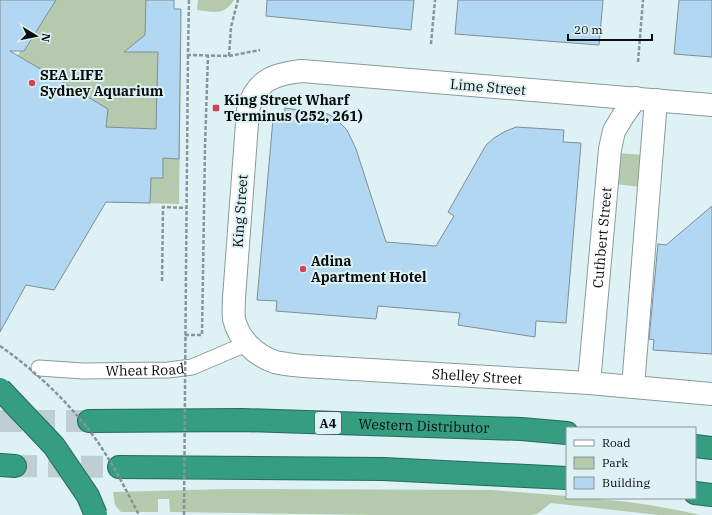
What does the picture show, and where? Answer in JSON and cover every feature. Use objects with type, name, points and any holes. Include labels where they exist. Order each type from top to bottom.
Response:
[{"type":"highway","points":[[0,389],[54,446],[88,496],[96,515]]},
{"type":"highway","name":"Western Distributor","points":[[89,421],[259,420],[521,429],[566,433]]},
{"type":"highway","points":[[696,446],[712,448]]},
{"type":"highway","points":[[119,467],[383,468],[566,478]]},
{"type":"highway","points":[[696,493],[712,495]]},
{"type":"street","name":"Lime Street","points":[[266,81],[274,76],[288,72],[302,71],[712,105]]},
{"type":"street","name":"King Street","points":[[246,344],[238,331],[234,318],[234,298],[247,123],[251,98],[266,81]]},
{"type":"street","name":"Cuthbert Street","points":[[589,383],[610,149],[614,131],[622,116],[646,99]]},
{"type":"street","points":[[633,387],[646,99]]},
{"type":"street","name":"Shelley Street","points":[[246,344],[260,354],[276,362],[303,366],[589,383],[712,394]]},
{"type":"lane","name":"Wheat Road","points":[[39,368],[83,371],[168,370],[192,367],[246,344]]},
{"type":"path","points":[[184,515],[189,0]]},
{"type":"path","points":[[229,56],[231,27],[238,0]]},
{"type":"path","points":[[431,44],[435,0]]},
{"type":"path","points":[[638,62],[643,0]]},
{"type":"path","points":[[188,55],[229,56],[260,50]]},
{"type":"path","points":[[185,335],[202,335],[208,55]]},
{"type":"path","points":[[162,281],[163,208],[186,208]]},
{"type":"path","points":[[0,346],[41,380],[66,404],[89,431],[117,474],[139,515]]},
{"type":"green space","points":[[50,0],[174,0],[174,9],[181,9],[181,31],[173,31],[173,51],[181,51],[179,204],[98,202],[0,86]]},
{"type":"green space","points":[[198,0],[234,0],[226,9],[214,12],[197,10]]},
{"type":"green space","points":[[617,153],[644,155],[641,187],[615,184]]},
{"type":"green space","points":[[227,489],[492,490],[566,496],[566,499],[617,501],[650,505],[700,515],[659,515],[551,503],[537,514],[530,515],[376,515],[170,512],[169,499],[158,499],[158,512],[121,512],[115,505],[113,492]]},
{"type":"building","name":"SEA LIFE Sydney Aquarium","points":[[0,0],[56,0],[24,51],[10,51],[108,109],[106,127],[156,129],[158,52],[124,52],[145,35],[146,0],[174,0],[174,9],[181,9],[179,159],[163,158],[163,178],[151,178],[150,203],[106,202],[54,290],[26,285],[0,332]]},
{"type":"building","points":[[267,0],[414,0],[411,30],[266,16]]},
{"type":"building","points":[[458,0],[603,0],[599,45],[455,34]]},
{"type":"building","points":[[679,0],[712,0],[712,57],[674,54]]},
{"type":"building","points":[[285,108],[328,114],[335,118],[347,130],[356,149],[386,242],[436,246],[454,216],[448,212],[486,145],[504,132],[516,127],[564,130],[563,142],[581,143],[566,323],[536,321],[535,337],[458,325],[460,313],[378,306],[376,319],[276,311],[277,301],[257,300],[273,119],[284,120]]},
{"type":"building","points":[[712,206],[712,354],[653,350],[654,340],[649,339],[658,244],[666,245]]},
{"type":"tunnel","points":[[0,421],[89,421]]},
{"type":"tunnel","points":[[15,466],[119,467]]},
{"type":"place","name":"SEA LIFE Sydney Aquarium","points":[[32,83]]},
{"type":"place","name":"King Street Wharf Terminus (252, 261)","points":[[216,108]]},
{"type":"place","name":"Adina Apartment Hotel","points":[[303,269]]}]
